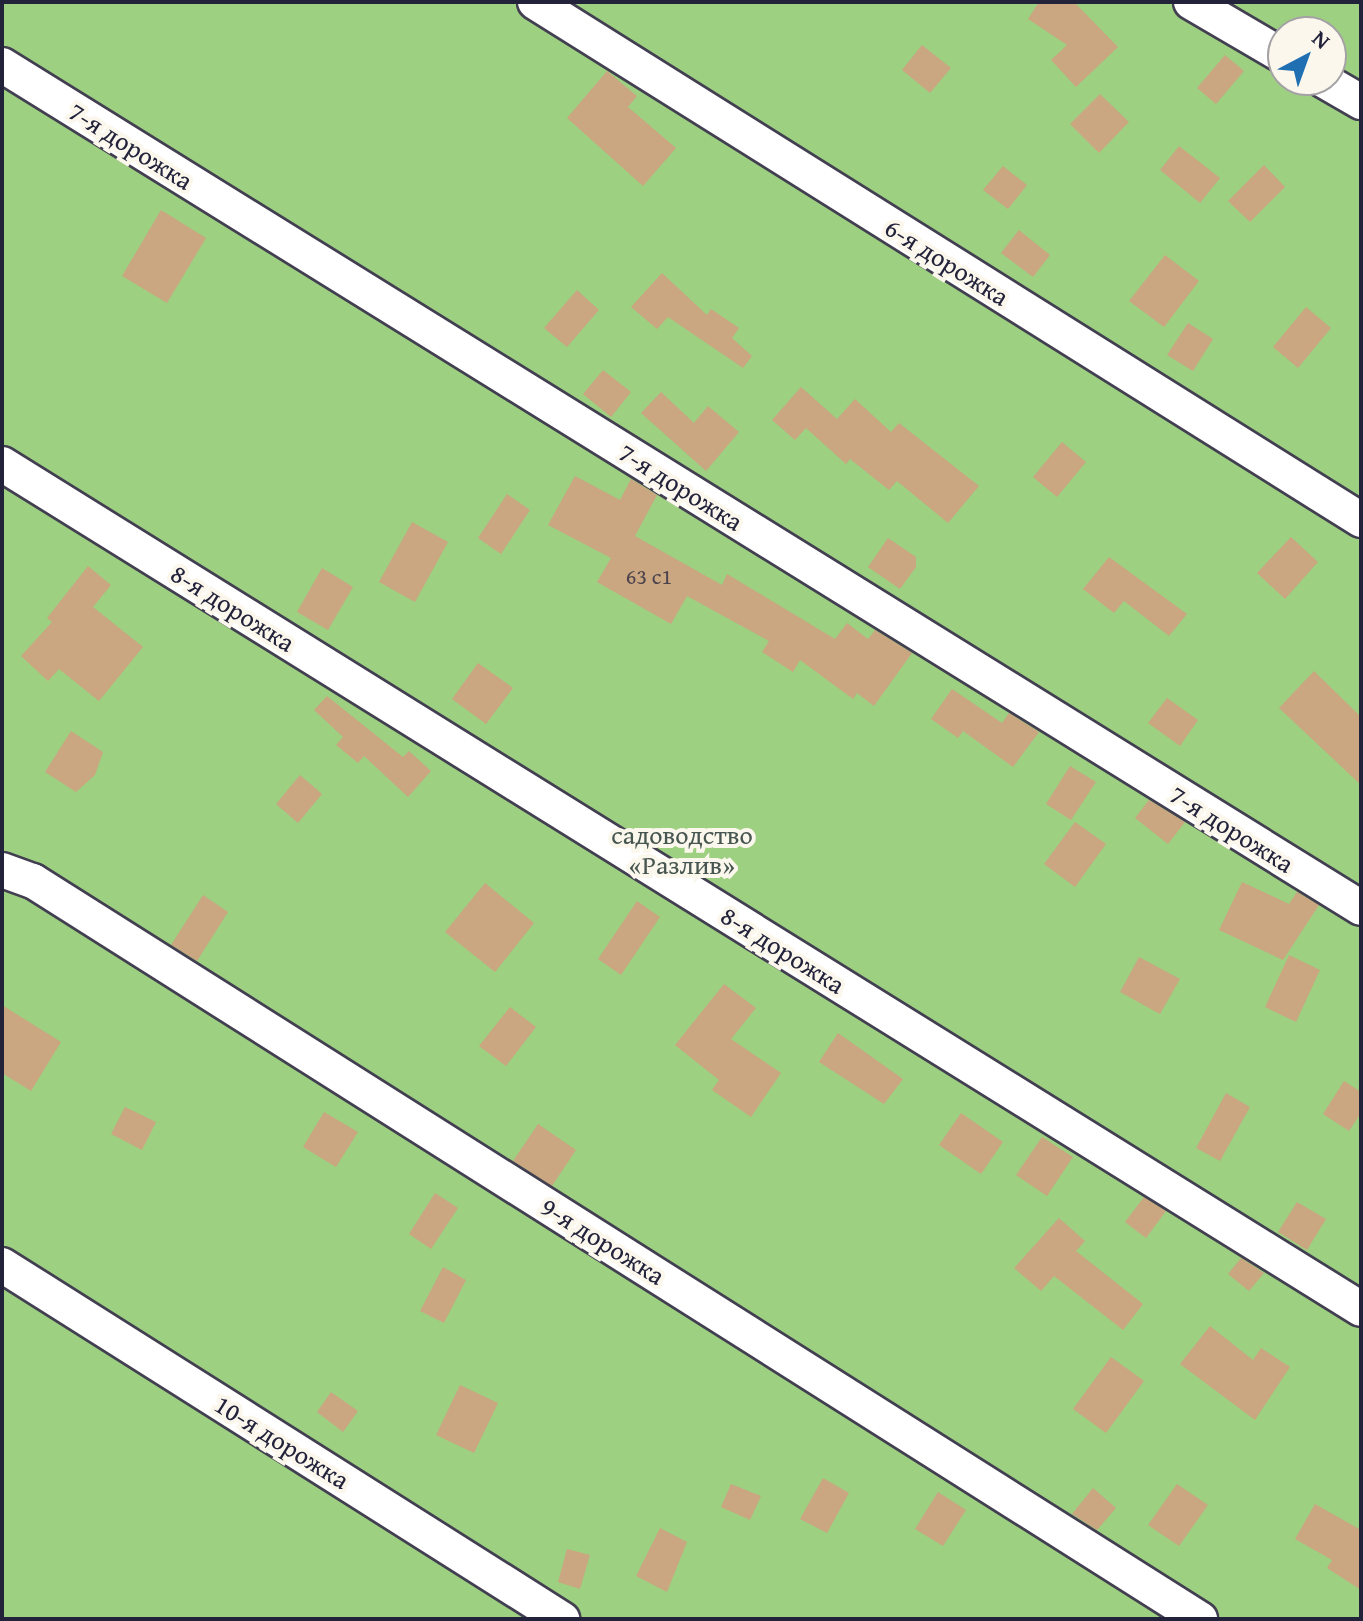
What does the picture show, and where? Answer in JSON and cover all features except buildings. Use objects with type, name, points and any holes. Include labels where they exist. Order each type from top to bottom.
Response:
[{"type":"street","name":"6-я дорожка","points":[[535,2],[1361,520]]},
{"type":"street","points":[[1191,2],[1267,47]]},
{"type":"street","name":"7-я дорожка","points":[[2,65],[1361,908]]},
{"type":"street","name":"8-я дорожка","points":[[2,464],[1361,1309]]},
{"type":"street","name":"9-я дорожка","points":[[2,870],[33,881],[1200,1619]]},
{"type":"street","name":"10-я дорожка","points":[[2,1265],[562,1619]]},
{"type":"green space","name":"садоводство «Разлив»","points":[[2,2],[1361,2],[1361,1619],[2,1619]]}]
